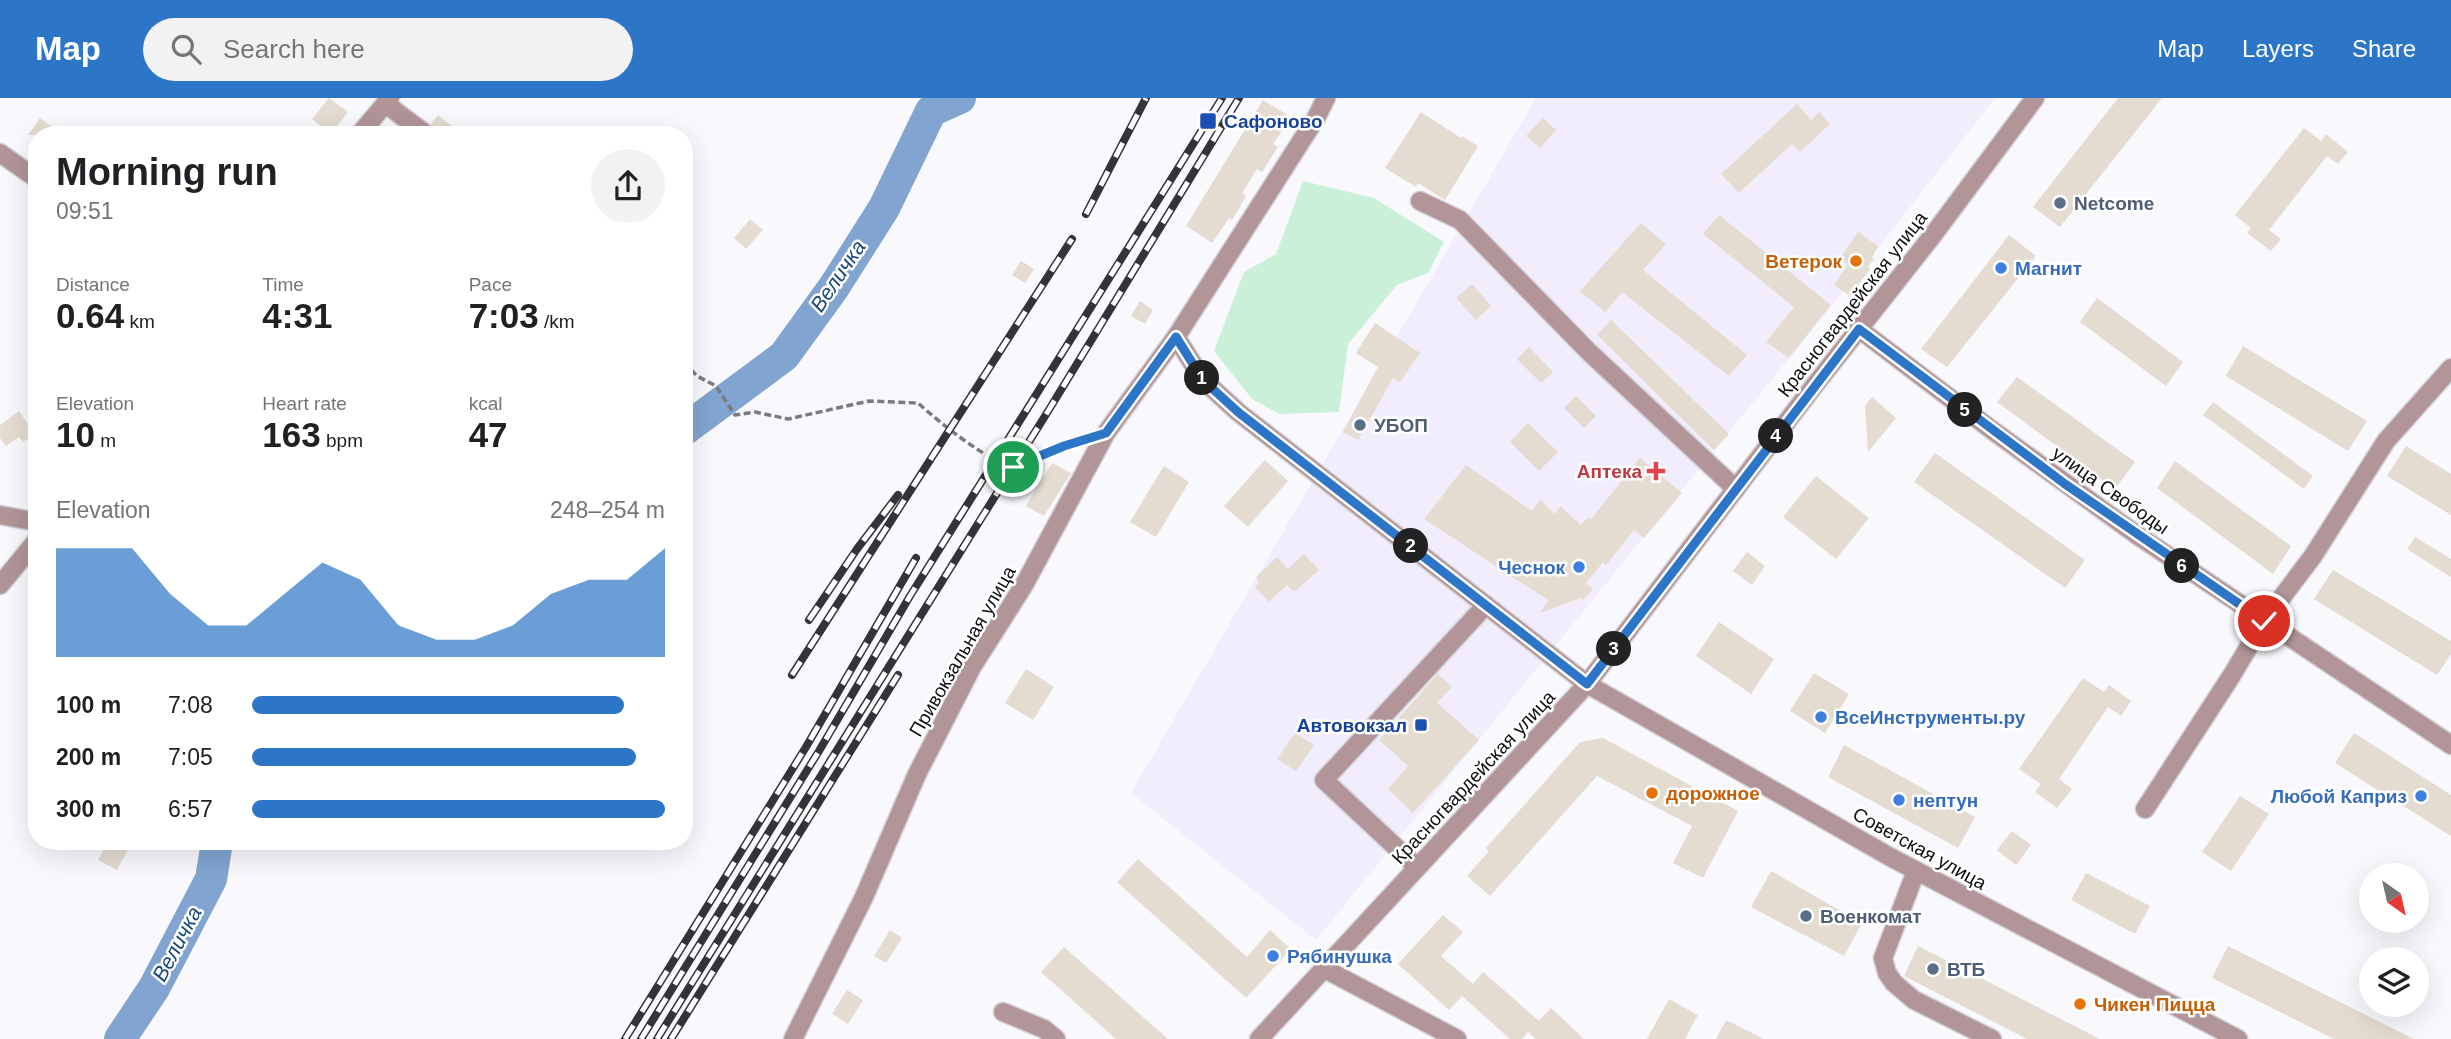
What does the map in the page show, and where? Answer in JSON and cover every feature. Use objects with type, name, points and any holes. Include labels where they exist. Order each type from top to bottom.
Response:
[{"type":"street","name":"Привокзальная улица","points":[[793,1039],[864,897],[917,774],[972,667],[1024,585],[1106,433],[1176,337],[1316,118],[1326,98]]},
{"type":"street","name":"Красногвардейская улица","points":[[1259,1039],[1587,684],[1933,235],[2035,98]]},
{"type":"street","points":[[367,126],[388,101],[417,126]]},
{"type":"street","points":[[0,153],[28,173]]},
{"type":"street","points":[[1420,201],[1460,220],[1589,352],[1736,489]]},
{"type":"street","name":"улица Свободы","points":[[1859,329],[2055,476],[2264,621],[2451,745]]},
{"type":"street","points":[[1176,337],[1203,380],[1238,412],[1587,684]]},
{"type":"street","points":[[2145,809],[2264,621],[2313,556],[2386,441],[2451,368]]},
{"type":"street","points":[[0,515],[28,520]]},
{"type":"street","points":[[0,585],[28,551]]},
{"type":"street","points":[[1417,867],[1324,780],[1486,606]]},
{"type":"street","name":"Советская улица","points":[[1587,684],[1916,871],[2238,1039]]},
{"type":"street","points":[[1916,871],[1883,958],[1887,973],[1894,983],[1914,1000],[1992,1039]]},
{"type":"street","points":[[1323,968],[1457,1039]]},
{"type":"street","points":[[1003,1012],[1046,1036]]},
{"type":"path","points":[[693,372],[716,386],[735,415],[755,411],[788,419],[869,401],[918,403],[941,424],[995,460],[1020,468],[1030,460],[1064,446],[1106,433]]},
{"type":"shaded area","points":[[1536,98],[1995,98],[1864,266],[1316,940],[1131,793]]},
{"type":"green space","points":[[1303,181],[1374,198],[1444,242],[1428,273],[1397,285],[1348,344],[1339,412],[1279,414],[1252,399],[1214,351],[1244,272],[1276,254]]},
{"type":"building","points":[[329,98],[348,112],[337,126],[321,126],[312,119]]},
{"type":"building","points":[[2118,98],[2162,98],[2060,227],[2033,207]]},
{"type":"building","points":[[1263,100],[1291,117],[1273,144],[1278,147],[1262,172],[1257,169],[1242,193],[1246,196],[1232,220],[1229,218],[1212,243],[1186,226]]},
{"type":"building","points":[[1797,104],[1811,120],[1819,112],[1830,124],[1800,152],[1792,144],[1739,193],[1721,174]]},
{"type":"building","points":[[1421,112],[1478,146],[1445,200],[1418,183],[1416,187],[1385,168]]},
{"type":"building","points":[[438,115],[452,126],[433,126],[431,124]]},
{"type":"building","points":[[40,118],[51,126],[34,126]]},
{"type":"building","points":[[1543,118],[1556,130],[1540,148],[1526,136]]},
{"type":"building","points":[[2304,128],[2321,141],[2326,134],[2348,152],[2338,164],[2327,156],[2269,230],[2281,239],[2271,251],[2247,233],[2251,228],[2235,215]]},
{"type":"building","points":[[1719,215],[1831,305],[1789,358],[1766,342],[1794,307],[1703,234]]},
{"type":"building","points":[[750,219],[763,230],[746,249],[734,238]]},
{"type":"building","points":[[1641,223],[1666,244],[1643,270],[1747,355],[1729,376],[1622,292],[1605,312],[1580,291]]},
{"type":"building","points":[[1858,232],[1878,246],[1868,267],[1870,269],[1850,296],[1834,285],[1848,264],[1840,258]]},
{"type":"building","points":[[2009,235],[2036,256],[1947,367],[1921,349]]},
{"type":"building","points":[[1021,261],[1034,269],[1025,283],[1012,275]]},
{"type":"building","points":[[1472,284],[1491,306],[1476,320],[1456,298]]},
{"type":"building","points":[[2097,298],[2183,362],[2166,386],[2080,322]]},
{"type":"building","points":[[1140,301],[1153,310],[1145,324],[1131,316]]},
{"type":"building","points":[[1611,320],[1729,434],[1714,450],[1597,335]]},
{"type":"building","points":[[1375,323],[1420,353],[1400,382],[1393,378],[1358,440],[1343,432],[1378,367],[1356,353]]},
{"type":"building","points":[[2243,346],[2367,421],[2348,451],[2226,376]]},
{"type":"building","points":[[1529,347],[1553,372],[1541,383],[1517,359]]},
{"type":"building","points":[[2017,377],[2135,462],[2115,489],[1997,402]]},
{"type":"building","points":[[1576,396],[1596,416],[1584,428],[1564,408]]},
{"type":"building","points":[[1872,397],[1896,418],[1868,452],[1865,406]]},
{"type":"building","points":[[2213,402],[2313,476],[2304,489],[2203,415]]},
{"type":"building","points":[[19,411],[28,424],[28,439],[23,442],[19,437],[6,446],[0,438],[0,425]]},
{"type":"building","points":[[1528,423],[1558,452],[1539,471],[1510,442]]},
{"type":"building","points":[[2406,446],[2451,474],[2451,515],[2387,476]]},
{"type":"building","points":[[1935,453],[2085,560],[2065,588],[1914,482]]},
{"type":"building","points":[[1640,458],[1682,493],[1644,538],[1634,530],[1606,565],[1603,562],[1586,583],[1593,589],[1583,600],[1581,598],[1540,613],[1548,600],[1424,519],[1466,465],[1532,511],[1540,500],[1555,514],[1560,506],[1581,525],[1588,517],[1591,519]]},
{"type":"building","points":[[1265,460],[1288,481],[1248,527],[1224,506]]},
{"type":"building","points":[[2175,461],[2291,546],[2273,574],[2157,488]]},
{"type":"building","points":[[1052,463],[1071,473],[1044,516],[1026,506]]},
{"type":"building","points":[[1164,466],[1189,482],[1156,537],[1130,522]]},
{"type":"building","points":[[1816,476],[1869,518],[1836,559],[1783,517]]},
{"type":"building","points":[[2415,537],[2451,559],[2451,577],[2407,549]]},
{"type":"building","points":[[1747,552],[1765,566],[1752,585],[1733,571]]},
{"type":"building","points":[[1304,554],[1319,570],[1294,592],[1287,585],[1269,602],[1255,587],[1259,582],[1256,577],[1277,557],[1288,569]]},
{"type":"building","points":[[2333,570],[2451,641],[2451,654],[2437,675],[2314,599]]},
{"type":"building","points":[[1719,622],[1774,659],[1751,694],[1696,656]]},
{"type":"building","points":[[1026,669],[1054,687],[1033,720],[1005,703]]},
{"type":"building","points":[[1814,673],[1849,694],[1825,733],[1790,711]]},
{"type":"building","points":[[1438,674],[1452,687],[1437,703],[1479,740],[1413,813],[1388,789],[1408,766],[1379,740]]},
{"type":"building","points":[[2083,678],[2104,692],[2109,685],[2131,701],[2121,716],[2108,707],[2059,779],[2072,789],[2057,808],[2035,792],[2041,784],[2019,769]]},
{"type":"building","points":[[1295,733],[1314,745],[1296,771],[1277,759]]},
{"type":"building","points":[[2354,733],[2451,795],[2451,836],[2335,763]]},
{"type":"building","points":[[1603,738],[1738,811],[1703,878],[1673,863],[1692,826],[1597,776],[1490,896],[1467,876],[1489,851],[1486,848],[1580,742]]},
{"type":"building","points":[[1844,745],[1975,817],[1958,848],[1828,777]]},
{"type":"building","points":[[2240,796],[2269,814],[2231,871],[2202,852]]},
{"type":"building","points":[[2012,831],[2031,845],[2016,865],[1997,850]]},
{"type":"building","points":[[104,850],[128,850],[117,870],[98,860]]},
{"type":"building","points":[[1138,859],[1247,957],[1270,930],[1291,949],[1246,998],[1117,882]]},
{"type":"building","points":[[1771,871],[1862,923],[1844,956],[1751,907]]},
{"type":"building","points":[[2086,873],[2150,906],[2135,934],[2071,900]]},
{"type":"building","points":[[1443,915],[1463,932],[1441,956],[1473,984],[1483,972],[1539,1021],[1551,1008],[1584,1039],[1536,1039],[1528,1032],[1522,1039],[1510,1039],[1462,996],[1449,1010],[1398,964]]},
{"type":"building","points":[[890,930],[902,938],[886,963],[874,956]]},
{"type":"building","points":[[1918,946],[2100,1039],[2027,1039],[1904,976]]},
{"type":"building","points":[[2228,946],[2359,1012],[2359,1017],[2370,1017],[2414,1039],[2334,1039],[2212,978]]},
{"type":"building","points":[[1064,947],[1168,1039],[1116,1039],[1041,972]]},
{"type":"building","points":[[847,990],[863,1000],[848,1024],[832,1014]]},
{"type":"building","points":[[1669,999],[1698,1015],[1685,1039],[1647,1039]]},
{"type":"building","points":[[1726,1020],[1764,1039],[1716,1039]]},
{"type":"waterway","name":"Величка","points":[[693,423],[784,356],[834,287],[884,208],[931,111],[960,98]]},
{"type":"waterway","name":"Величка","points":[[120,1039],[154,988],[211,879],[216,850]]},
{"type":"railway","points":[[1086,214],[1146,98]]},
{"type":"railway","points":[[641,1039],[819,751],[910,596],[1222,98]]},
{"type":"railway","points":[[657,1039],[1050,408],[1239,98]]},
{"type":"railway","points":[[792,675],[1072,239]]},
{"type":"railway","points":[[809,620],[898,495]]},
{"type":"railway","points":[[625,1039],[806,747],[916,558]]},
{"type":"railway","points":[[671,1039],[898,675]]},
{"type":"place","name":"Сафоново","points":[[1208,121]]},
{"type":"place","name":"Netcome","points":[[2060,203]]},
{"type":"place","name":"Ветерок","points":[[1856,261]]},
{"type":"place","name":"Магнит","points":[[2001,268]]},
{"type":"place","name":"УБОП","points":[[1360,425]]},
{"type":"place","name":"Аптека","points":[[1656,471]]},
{"type":"place","name":"Чеснок","points":[[1579,567]]},
{"type":"place","name":"ВсеИнструменты.ру","points":[[1821,717]]},
{"type":"place","name":"Автовокзал","points":[[1421,725]]},
{"type":"place","name":"дорожное","points":[[1652,793]]},
{"type":"place","name":"Любой Каприз","points":[[2421,796]]},
{"type":"place","name":"нептун","points":[[1899,800]]},
{"type":"place","name":"Военкомат","points":[[1806,916]]},
{"type":"place","name":"Рябинушка","points":[[1273,956]]},
{"type":"place","name":"ВТБ","points":[[1933,969]]},
{"type":"place","name":"Чикен Пицца","points":[[2080,1004]]},
{"type":"route","points":[[1013,467],[1020,468],[1030,460],[1064,446],[1106,433],[1176,337],[1203,380],[1238,412],[1587,684],[1859,329],[2065,484],[2264,621]]}]
